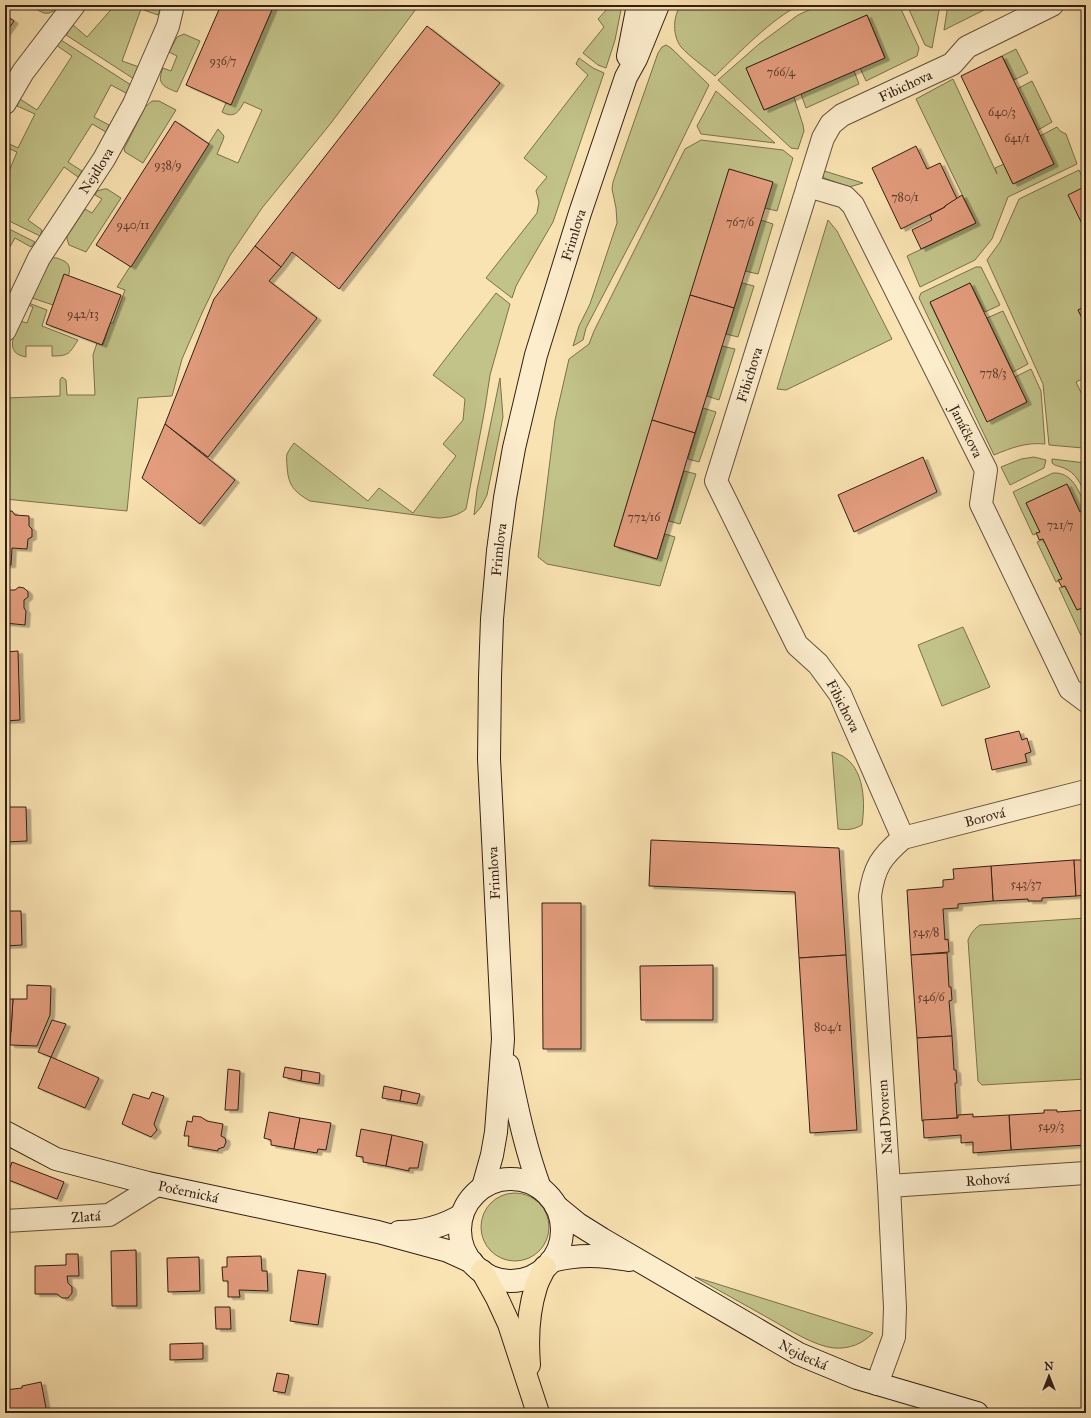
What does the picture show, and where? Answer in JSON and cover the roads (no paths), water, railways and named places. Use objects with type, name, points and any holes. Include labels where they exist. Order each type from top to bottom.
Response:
[{"type":"highway","points":[[530,1386],[528,1356],[531,1305],[536,1286],[548,1264]]},
{"type":"highway","points":[[477,1267],[497,1298],[509,1324],[538,1413]]},
{"type":"street","points":[[5,103],[23,72],[74,5]]},
{"type":"street","name":"Nejdlova","points":[[5,330],[39,258],[104,159],[134,104],[168,26],[173,5]]},
{"type":"street","name":"Frimlova","points":[[626,77],[629,50],[638,5]]},
{"type":"street","name":"Frimlova","points":[[483,1187],[492,1155],[496,1132],[503,1039],[489,759],[490,662],[498,551],[514,448],[536,355],[580,214],[626,77],[636,59],[658,5]]},
{"type":"street","name":"Fibichova","points":[[895,845],[840,694],[818,664],[797,645],[716,481],[823,138],[831,124],[842,115],[952,64],[967,47],[1052,5]]},
{"type":"street","name":"Janáčkova","points":[[808,186],[845,197],[854,205],[986,470],[981,504],[1070,689],[1086,701]]},
{"type":"street","name":"Borová","points":[[895,845],[1086,790]]},
{"type":"street","name":"Nad Dvorem","points":[[877,1384],[894,1337],[896,1308],[870,896],[872,880],[878,866],[895,845]]},
{"type":"street","name":"Frimlova","points":[[503,1039],[522,1130],[533,1171],[540,1188]]},
{"type":"street","name":"Počernická","points":[[5,1132],[56,1159],[157,1185],[378,1232],[448,1251],[477,1267]]},
{"type":"street","name":"Rohová","points":[[889,1186],[1086,1173]]},
{"type":"street","points":[[512,1179],[526,1181],[540,1188],[549,1196],[556,1206],[561,1220],[562,1235],[558,1248],[548,1264],[531,1276],[514,1280],[497,1279],[477,1267],[463,1248],[460,1232],[462,1215],[474,1194],[483,1187],[496,1181],[512,1179]]},
{"type":"street","name":"Zlatá","points":[[5,1222],[109,1215],[157,1185]]},
{"type":"street","name":"Nejdecká","points":[[556,1206],[578,1224],[799,1354],[857,1378],[977,1413]]},
{"type":"street","name":"Počernická","points":[[378,1232],[406,1232],[429,1229],[451,1222],[462,1215]]},
{"type":"street","name":"Nejdecká","points":[[548,1264],[568,1257],[607,1256],[644,1264]]}]
